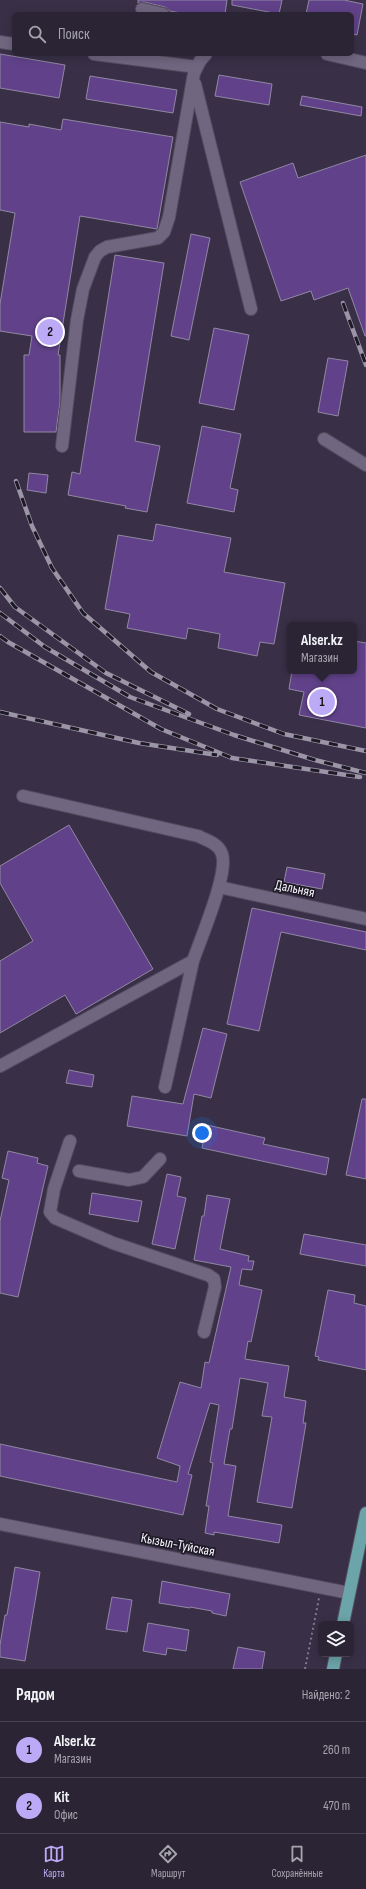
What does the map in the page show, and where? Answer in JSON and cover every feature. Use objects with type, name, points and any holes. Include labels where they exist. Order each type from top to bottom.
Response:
[{"type":"main road","points":[[344,1621],[366,1513]]},
{"type":"main road","points":[[333,1669],[335,1657]]},
{"type":"street","points":[[142,9],[155,12]]},
{"type":"street","points":[[0,42],[12,44]]},
{"type":"street","points":[[105,56],[195,73]]},
{"type":"street","points":[[62,446],[78,315],[88,275],[95,257],[100,251],[107,247],[158,238],[164,232],[169,217],[195,73],[205,56]]},
{"type":"street","points":[[336,56],[366,63]]},
{"type":"street","points":[[195,73],[251,309]]},
{"type":"street","points":[[324,439],[366,465]]},
{"type":"street","points":[[23,796],[198,836],[217,846],[222,854],[224,864],[219,887],[193,961],[166,1088]]},
{"type":"street","name":"Дальняя","points":[[219,887],[366,919]]},
{"type":"street","points":[[0,1066],[193,961]]},
{"type":"street","points":[[70,1141],[54,1188],[50,1212],[55,1218],[114,1243],[208,1275],[214,1279],[215,1287],[204,1332]]},
{"type":"street","points":[[79,1171],[129,1180],[143,1177],[160,1159]]},
{"type":"street","name":"Кызыл-Туйская","points":[[0,1524],[349,1593]]},
{"type":"path","points":[[305,1669],[321,1588]]},
{"type":"building","points":[[138,0],[227,0],[225,12],[175,12],[170,11],[165,7],[144,2],[138,3]]},
{"type":"building","points":[[232,0],[282,0],[279,12],[269,12],[232,5]]},
{"type":"building","points":[[309,0],[344,0],[363,4],[357,35],[354,34],[354,12],[306,12]]},
{"type":"building","points":[[0,54],[65,65],[59,98],[0,88]]},
{"type":"building","points":[[219,75],[272,84],[269,105],[215,96]]},
{"type":"building","points":[[90,76],[177,90],[173,113],[86,99]]},
{"type":"building","points":[[302,96],[362,107],[361,116],[300,105]]},
{"type":"building","points":[[63,119],[173,137],[157,229],[80,216],[58,355],[60,355],[60,402],[56,432],[24,432],[24,355],[29,355],[32,336],[0,331],[0,304],[15,213],[0,210],[0,122],[29,127],[29,124],[61,130]]},
{"type":"building","points":[[366,155],[365,336],[348,288],[314,300],[311,291],[281,301],[240,182],[293,163],[298,178]]},
{"type":"building","points":[[191,234],[210,238],[189,340],[171,336]]},
{"type":"building","points":[[115,255],[164,263],[135,441],[160,446],[147,512],[125,508],[126,506],[68,495],[72,472],[80,474]]},
{"type":"building","points":[[214,328],[249,335],[234,410],[199,403]]},
{"type":"building","points":[[328,358],[348,361],[338,416],[318,412]]},
{"type":"building","points":[[202,426],[241,434],[230,488],[238,490],[234,512],[187,503]]},
{"type":"building","points":[[29,473],[48,475],[46,493],[27,490]]},
{"type":"building","points":[[156,524],[231,538],[224,572],[285,583],[274,644],[260,642],[257,656],[218,648],[220,634],[188,628],[186,639],[127,628],[130,614],[105,609],[118,535],[153,541]]},
{"type":"building","points":[[357,642],[366,643],[366,728],[299,715],[304,692],[289,689],[292,674],[357,674]]},
{"type":"building","points":[[69,825],[153,969],[76,1014],[65,995],[0,1033],[0,961],[33,941],[0,883],[0,866]]},
{"type":"building","points":[[287,867],[325,874],[322,889],[284,882]]},
{"type":"building","points":[[252,908],[366,932],[366,950],[281,932],[259,1031],[227,1024]]},
{"type":"building","points":[[203,1028],[227,1034],[211,1098],[194,1094],[187,1136],[127,1126],[132,1096],[183,1104]]},
{"type":"building","points":[[69,1070],[94,1075],[92,1087],[66,1083]]},
{"type":"building","points":[[362,1099],[366,1099],[366,1179],[346,1175]]},
{"type":"building","points":[[207,1125],[265,1138],[263,1144],[329,1158],[326,1175],[202,1148]]},
{"type":"building","points":[[8,1151],[38,1158],[37,1163],[48,1166],[18,1297],[0,1293],[0,1221],[9,1180],[2,1178]]},
{"type":"building","points":[[167,1174],[181,1177],[177,1196],[186,1198],[175,1249],[152,1244]]},
{"type":"building","points":[[92,1193],[142,1201],[138,1222],[89,1214]]},
{"type":"building","points":[[207,1195],[230,1199],[220,1249],[249,1256],[248,1261],[254,1261],[252,1270],[242,1269],[239,1285],[262,1290],[251,1342],[248,1341],[245,1359],[289,1366],[284,1397],[306,1401],[303,1423],[306,1423],[292,1508],[257,1502],[272,1417],[262,1416],[268,1383],[240,1378],[232,1429],[230,1429],[224,1464],[236,1466],[228,1516],[282,1525],[279,1543],[214,1532],[214,1535],[205,1533],[209,1506],[206,1506],[213,1463],[210,1462],[219,1405],[210,1403],[188,1474],[192,1475],[183,1515],[0,1476],[0,1444],[177,1482],[180,1466],[157,1458],[180,1382],[201,1388],[205,1362],[209,1363],[231,1267],[194,1260]]},
{"type":"building","points":[[304,1234],[366,1245],[366,1266],[300,1254]]},
{"type":"building","points":[[328,1290],[355,1295],[354,1303],[366,1306],[366,1370],[318,1360],[319,1357],[315,1356]]},
{"type":"building","points":[[15,1567],[40,1572],[25,1661],[0,1657],[0,1645],[5,1615],[7,1615]]},
{"type":"building","points":[[162,1581],[230,1594],[226,1616],[212,1613],[212,1611],[159,1603]]},
{"type":"building","points":[[112,1597],[132,1600],[127,1632],[106,1629]]},
{"type":"building","points":[[148,1623],[189,1630],[186,1651],[167,1648],[166,1655],[143,1651]]},
{"type":"building","points":[[238,1647],[265,1652],[262,1669],[233,1669]]},
{"type":"railway","points":[[343,303],[366,365]]},
{"type":"railway","points":[[16,481],[32,526],[52,568],[83,613],[151,672],[217,709],[284,734],[366,751]]},
{"type":"railway","points":[[0,588],[15,607],[106,673],[189,714]]},
{"type":"railway","points":[[0,613],[45,647],[130,697],[234,735],[315,760],[366,773]]},
{"type":"railway","points":[[0,636],[161,729],[232,758],[360,777]]},
{"type":"railway","points":[[0,712],[139,743],[217,755]]},
{"type":"place","name":"Kit","points":[[50,332]]},
{"type":"place","name":"Alser.kz","points":[[322,702]]}]
